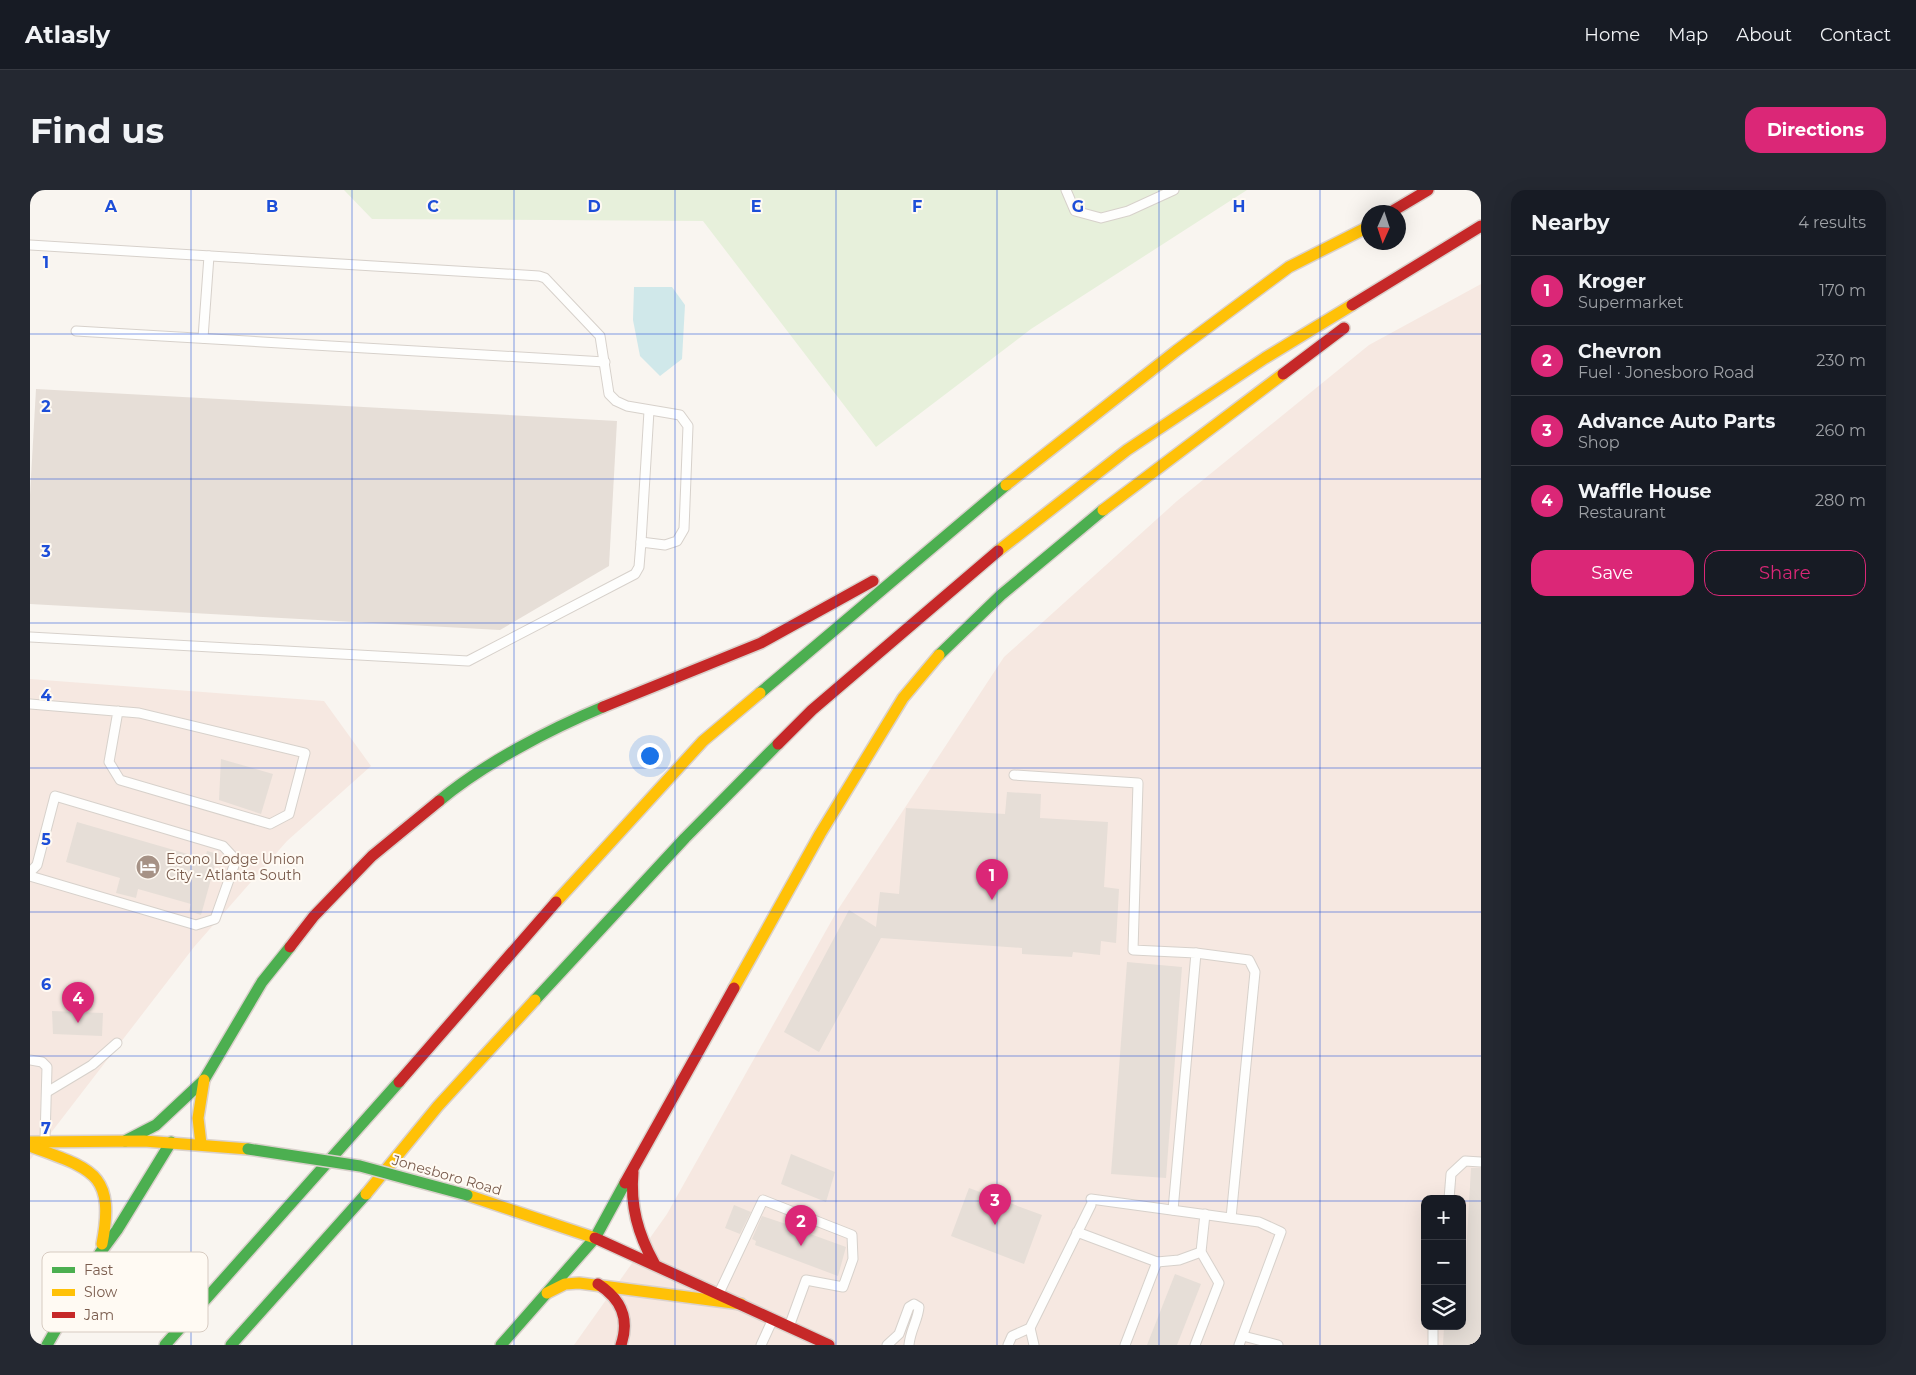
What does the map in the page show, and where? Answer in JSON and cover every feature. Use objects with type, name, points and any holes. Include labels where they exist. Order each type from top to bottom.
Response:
[{"type":"main road","points":[[1403,205],[1428,190]]},
{"type":"main road","points":[[1373,307],[1478,228]]},
{"type":"main road","points":[[231,1345],[387,1171],[438,1106],[552,981],[685,838],[812,710],[981,564],[1127,450],[1265,358],[1478,228]]},
{"type":"main road","points":[[208,1297],[438,1038],[573,882],[703,741],[1026,468],[1281,272],[1361,230]]},
{"type":"main road","points":[[501,1345],[595,1238],[820,834],[903,698],[949,644],[1001,595],[1121,496],[1357,319]]},
{"type":"main road","points":[[125,1141],[156,1125],[186,1099],[204,1080],[262,982],[314,916],[372,856],[448,794],[506,756],[579,716],[761,643],[926,551]]},
{"type":"main road","points":[[201,1144],[198,1118],[204,1080]]},
{"type":"main road","name":"Jonesboro Road","points":[[30,1144],[45,1141],[171,1142],[248,1149],[360,1166],[467,1195],[595,1238],[654,1263],[829,1345]]},
{"type":"main road","points":[[101,1252],[117,1230],[171,1142]]},
{"type":"main road","points":[[30,1144],[88,1170],[101,1182],[108,1202],[108,1215],[100,1252]]},
{"type":"main road","points":[[634,1168],[631,1202],[638,1228],[654,1263]]},
{"type":"main road","points":[[547,1293],[565,1284],[598,1284],[741,1304]]},
{"type":"main road","points":[[598,1284],[613,1294],[623,1310],[626,1328],[621,1345]]},
{"type":"main road","points":[[47,1345],[54,1332]]},
{"type":"main road","points":[[165,1345],[177,1332]]},
{"type":"lane","points":[[1066,190],[1075,211],[1102,218],[1128,211],[1174,190]]},
{"type":"lane","points":[[30,246],[540,276],[545,278],[600,336],[609,394],[616,401],[627,406],[680,415],[688,426],[684,529],[677,541],[665,545],[641,542]]},
{"type":"lane","points":[[203,338],[209,256]]},
{"type":"lane","points":[[76,330],[605,362]]},
{"type":"lane","points":[[30,637],[468,661],[635,574],[639,567],[649,411]]},
{"type":"lane","points":[[30,704],[118,711],[139,713],[305,753],[289,814],[270,824],[120,780],[109,762],[118,711]]},
{"type":"lane","points":[[1014,775],[1138,783],[1133,950],[1196,953],[1250,960],[1255,972],[1231,1218]]},
{"type":"lane","points":[[30,872],[37,865],[55,796],[223,846],[236,860],[215,919],[196,925],[30,876]]},
{"type":"lane","points":[[1173,1210],[1196,953]]},
{"type":"lane","points":[[47,1092],[92,1065],[117,1043]]},
{"type":"lane","points":[[30,1060],[42,1062],[47,1067],[45,1141]]},
{"type":"lane","points":[[1449,1195],[1451,1174],[1465,1161],[1481,1162]]},
{"type":"lane","points":[[718,1294],[763,1200],[852,1235],[853,1259],[843,1287],[806,1280],[789,1326]]},
{"type":"lane","points":[[1034,1345],[1030,1328],[1091,1202],[1173,1210],[1260,1222],[1281,1232],[1239,1345]]},
{"type":"lane","points":[[1195,1345],[1219,1283],[1202,1252],[1205,1214]]},
{"type":"lane","points":[[1077,1232],[1157,1262],[1179,1260],[1202,1252]]},
{"type":"lane","points":[[1125,1345],[1157,1262]]},
{"type":"lane","points":[[887,1345],[898,1334],[909,1307],[914,1304],[919,1307],[919,1312],[910,1336],[909,1345]]},
{"type":"lane","points":[[761,1345],[773,1319]]},
{"type":"lane","points":[[1008,1345],[1012,1336],[1030,1328]]},
{"type":"lane","points":[[1433,1345],[1434,1330]]},
{"type":"lane","points":[[1243,1336],[1278,1345]]},
{"type":"shaded area","points":[[1481,284],[1481,1345],[574,1345],[667,1214],[837,911],[1004,657],[1177,501],[1369,345]]},
{"type":"shaded area","points":[[30,679],[324,701],[371,766],[287,841],[194,947],[30,1160]]},
{"type":"green space","points":[[344,190],[1247,190],[1031,329],[876,447],[703,221],[372,219]]},
{"type":"water","points":[[634,287],[672,287],[685,305],[682,359],[660,376],[640,356],[633,320]]},
{"type":"building","points":[[36,389],[617,421],[609,566],[500,630],[30,604],[30,495]]},
{"type":"building","points":[[221,759],[273,774],[261,814],[219,800]]},
{"type":"building","points":[[1007,792],[1041,794],[1040,818],[1108,822],[1104,887],[1119,889],[1116,943],[1101,941],[1100,955],[1073,952],[1072,957],[1022,954],[1022,948],[881,938],[819,1052],[784,1032],[849,910],[876,927],[880,892],[899,894],[906,808],[1005,814]]},
{"type":"building","name":"Econo Lodge Union City - Atlanta South","points":[[77,822],[205,859],[207,851],[218,854],[201,915],[189,911],[191,904],[138,889],[136,898],[116,893],[120,878],[66,862]]},
{"type":"building","points":[[1127,962],[1182,967],[1166,1178],[1111,1174]]},
{"type":"building","points":[[52,1011],[103,1013],[102,1036],[53,1034]]},
{"type":"building","points":[[791,1154],[835,1172],[826,1202],[781,1184]]},
{"type":"building","points":[[1471,1168],[1481,1168],[1481,1345],[1443,1345],[1444,1330],[1466,1330],[1466,1256]]},
{"type":"building","points":[[969,1188],[1042,1215],[1024,1264],[951,1236]]},
{"type":"building","points":[[734,1205],[751,1212],[740,1234],[725,1228]]},
{"type":"building","points":[[762,1216],[789,1225],[792,1218],[805,1223],[802,1231],[846,1247],[838,1276],[755,1245],[756,1241],[752,1239]]},
{"type":"building","points":[[1175,1274],[1201,1284],[1177,1345],[1147,1345]]},
{"type":"traffic: fast","points":[[760,693],[1006,485]]},
{"type":"traffic: fast","points":[[939,655],[1001,595],[1103,510]]},
{"type":"traffic: fast","points":[[439,801],[476,774],[518,748],[603,707]]},
{"type":"traffic: fast","points":[[535,1000],[685,838],[778,744]]},
{"type":"traffic: fast","points":[[125,1141],[156,1125],[204,1080],[262,982],[290,947]]},
{"type":"traffic: fast","points":[[208,1297],[399,1082]]},
{"type":"traffic: fast","points":[[101,1252],[117,1230],[171,1142]]},
{"type":"traffic: fast","points":[[248,1149],[360,1166],[467,1195]]},
{"type":"traffic: fast","points":[[501,1345],[595,1238],[625,1183]]},
{"type":"traffic: fast","points":[[231,1345],[366,1194]]},
{"type":"traffic: fast","points":[[47,1345],[54,1332]]},
{"type":"traffic: fast","points":[[165,1345],[177,1332]]},
{"type":"traffic: slow","points":[[1006,485],[1176,351],[1289,267],[1361,231]]},
{"type":"traffic: slow","points":[[998,551],[1127,450],[1265,358],[1352,305]]},
{"type":"traffic: slow","points":[[1103,510],[1283,374]]},
{"type":"traffic: slow","points":[[734,988],[820,834],[903,698],[939,655]]},
{"type":"traffic: slow","points":[[556,902],[703,741],[760,693]]},
{"type":"traffic: slow","points":[[366,1194],[438,1106],[535,1000]]},
{"type":"traffic: slow","points":[[201,1144],[198,1118],[204,1080]]},
{"type":"traffic: slow","points":[[30,1142],[144,1141],[248,1149]]},
{"type":"traffic: slow","points":[[30,1146],[69,1161],[94,1176],[101,1187],[105,1201],[102,1244]]},
{"type":"traffic: slow","points":[[467,1195],[595,1238]]},
{"type":"traffic: slow","points":[[547,1293],[565,1284],[579,1283],[741,1304]]},
{"type":"traffic: jam","points":[[1403,205],[1428,190]]},
{"type":"traffic: jam","points":[[1352,305],[1481,226]]},
{"type":"traffic: jam","points":[[1283,374],[1344,328]]},
{"type":"traffic: jam","points":[[778,744],[812,710],[998,551]]},
{"type":"traffic: jam","points":[[603,707],[761,643],[873,581]]},
{"type":"traffic: jam","points":[[290,947],[314,916],[372,856],[439,801]]},
{"type":"traffic: jam","points":[[399,1082],[556,902]]},
{"type":"traffic: jam","points":[[625,1183],[734,988]]},
{"type":"traffic: jam","points":[[633,1172],[632,1184],[636,1219],[654,1263]]},
{"type":"traffic: jam","points":[[595,1238],[829,1345]]},
{"type":"traffic: jam","points":[[598,1284],[613,1296],[622,1310],[624,1335],[621,1345]]},
{"type":"place","name":"Econo Lodge Union City - Atlanta South","points":[[148,867]]},
{"type":"place","name":"Kroger","points":[[992,900]]},
{"type":"place","name":"Waffle House","points":[[78,1023]]},
{"type":"place","name":"Advance Auto Parts","points":[[995,1225]]},
{"type":"place","name":"Chevron","points":[[801,1246]]}]
